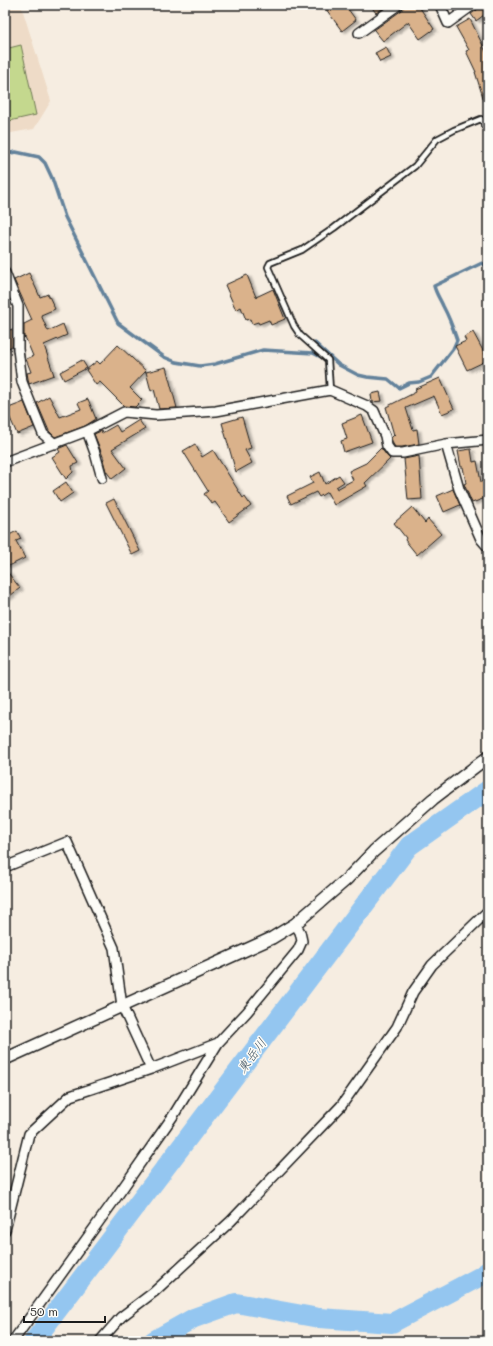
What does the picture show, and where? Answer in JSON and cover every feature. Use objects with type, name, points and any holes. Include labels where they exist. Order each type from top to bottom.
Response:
[{"type":"street","points":[[359,34],[398,5]]},
{"type":"street","points":[[440,5],[448,22],[473,5]]},
{"type":"street","points":[[5,273],[18,306],[18,349],[22,382],[43,434],[55,444]]},
{"type":"street","points":[[5,462],[87,431],[124,412],[156,415],[216,411],[330,390],[355,400],[374,411],[386,436],[386,446],[392,453],[403,453],[446,444],[488,440]]},
{"type":"street","points":[[87,431],[102,478]]},
{"type":"street","points":[[446,444],[459,489],[481,540],[488,547]]},
{"type":"street","points":[[5,1059],[272,938],[295,924],[347,879],[432,799],[488,757]]},
{"type":"street","points":[[5,867],[67,842],[114,948],[122,1006],[151,1068]]},
{"type":"street","points":[[100,1341],[121,1317],[154,1292],[232,1221],[341,1106],[397,1027],[413,992],[432,965],[488,911]]},
{"type":"street","points":[[13,1341],[173,1116],[218,1043],[247,1012],[298,950],[302,942],[300,932],[295,924]]},
{"type":"street","points":[[5,1230],[29,1134],[70,1096],[218,1043]]},
{"type":"lane","points":[[330,390],[328,360],[300,335],[294,326],[268,267],[270,263],[302,250],[371,201],[415,166],[437,139],[454,130],[480,120],[487,124]]},
{"type":"shaded area","points":[[5,5],[21,5],[51,101],[34,129],[5,134]]},
{"type":"green space","points":[[21,45],[36,115],[5,122],[5,49]]},
{"type":"building","points":[[323,5],[345,5],[356,20],[342,31]]},
{"type":"building","points":[[370,5],[388,5],[376,13]]},
{"type":"building","points":[[404,5],[418,5],[434,29],[420,39],[408,22],[383,41],[374,30],[402,10]]},
{"type":"building","points":[[480,5],[488,5],[488,12],[476,21],[471,14],[477,10]]},
{"type":"building","points":[[470,19],[488,56],[488,107],[486,107],[476,72],[466,51],[469,50],[456,27]]},
{"type":"building","points":[[386,47],[391,57],[380,62],[375,53]]},
{"type":"building","points":[[29,273],[40,297],[48,294],[55,309],[41,315],[48,331],[63,324],[67,335],[44,345],[54,375],[29,384],[27,373],[31,372],[26,359],[33,356],[25,337],[24,338],[24,324],[32,320],[14,280]]},
{"type":"building","points":[[247,275],[256,297],[273,289],[285,319],[271,325],[269,320],[259,324],[258,322],[252,324],[250,319],[246,320],[241,307],[236,310],[225,285]]},
{"type":"building","points":[[12,329],[12,346],[5,350],[5,332]]},
{"type":"building","points":[[473,332],[488,360],[467,370],[455,346],[466,341],[464,337]]},
{"type":"building","points":[[118,345],[146,371],[130,388],[142,400],[135,407],[124,406],[100,382],[96,385],[86,370],[97,361],[100,364]]},
{"type":"building","points":[[82,360],[87,368],[64,380],[60,372]]},
{"type":"building","points":[[166,367],[177,408],[159,409],[154,389],[151,391],[146,372]]},
{"type":"building","points":[[440,378],[454,409],[442,414],[434,396],[406,408],[413,430],[417,429],[419,444],[395,447],[391,438],[394,435],[386,407],[416,392],[415,389]]},
{"type":"building","points":[[380,392],[382,401],[372,402],[371,394]]},
{"type":"building","points":[[49,396],[60,417],[81,409],[78,403],[88,399],[96,419],[85,426],[55,437],[49,431],[37,403]]},
{"type":"building","points":[[24,402],[34,427],[17,434],[6,409]]},
{"type":"building","points":[[362,415],[372,442],[344,452],[341,441],[347,439],[342,423]]},
{"type":"building","points":[[242,417],[251,448],[245,450],[252,463],[236,472],[222,423]]},
{"type":"building","points":[[139,420],[145,429],[112,449],[126,468],[112,479],[106,471],[104,459],[94,434],[101,431],[102,433],[116,425],[120,432]]},
{"type":"building","points":[[195,444],[202,457],[213,450],[243,498],[245,497],[251,506],[229,522],[215,502],[212,504],[204,494],[208,491],[183,451]]},
{"type":"building","points":[[67,445],[78,463],[72,466],[73,472],[66,479],[52,457],[60,452],[58,449]]},
{"type":"building","points":[[381,448],[390,459],[365,483],[367,486],[334,505],[327,492],[319,497],[316,492],[291,504],[287,496],[313,483],[310,477],[320,472],[325,484],[339,475],[344,482],[336,487],[337,489],[353,480],[349,471],[366,463]]},
{"type":"building","points":[[471,449],[473,462],[477,461],[481,482],[488,479],[488,497],[472,503],[464,484],[466,483],[458,451]]},
{"type":"building","points":[[419,456],[422,499],[408,500],[404,459]]},
{"type":"building","points":[[66,482],[73,493],[60,502],[53,491]]},
{"type":"building","points":[[453,489],[460,505],[444,512],[437,496]]},
{"type":"building","points":[[114,499],[140,551],[132,555],[106,503]]},
{"type":"building","points":[[412,507],[425,523],[428,519],[441,534],[417,555],[394,523]]},
{"type":"building","points":[[17,531],[21,539],[16,541],[25,558],[5,568],[5,537]]},
{"type":"building","points":[[5,569],[20,588],[5,600]]},
{"type":"waterway","points":[[5,154],[16,152],[39,157],[45,163],[52,178],[65,217],[118,323],[164,357],[176,362],[200,366],[215,364],[263,350],[313,353],[321,357],[327,354]]},
{"type":"waterway","points":[[315,343],[339,365],[358,375],[388,379],[399,388],[409,383],[419,382],[431,377],[453,349],[457,340],[449,318],[434,286],[482,263],[488,267]]},
{"type":"waterway","name":"東岳川","points":[[34,1341],[409,846],[488,790]]},
{"type":"waterway","points":[[153,1341],[194,1318],[236,1303],[319,1318],[392,1323],[488,1271]]}]
